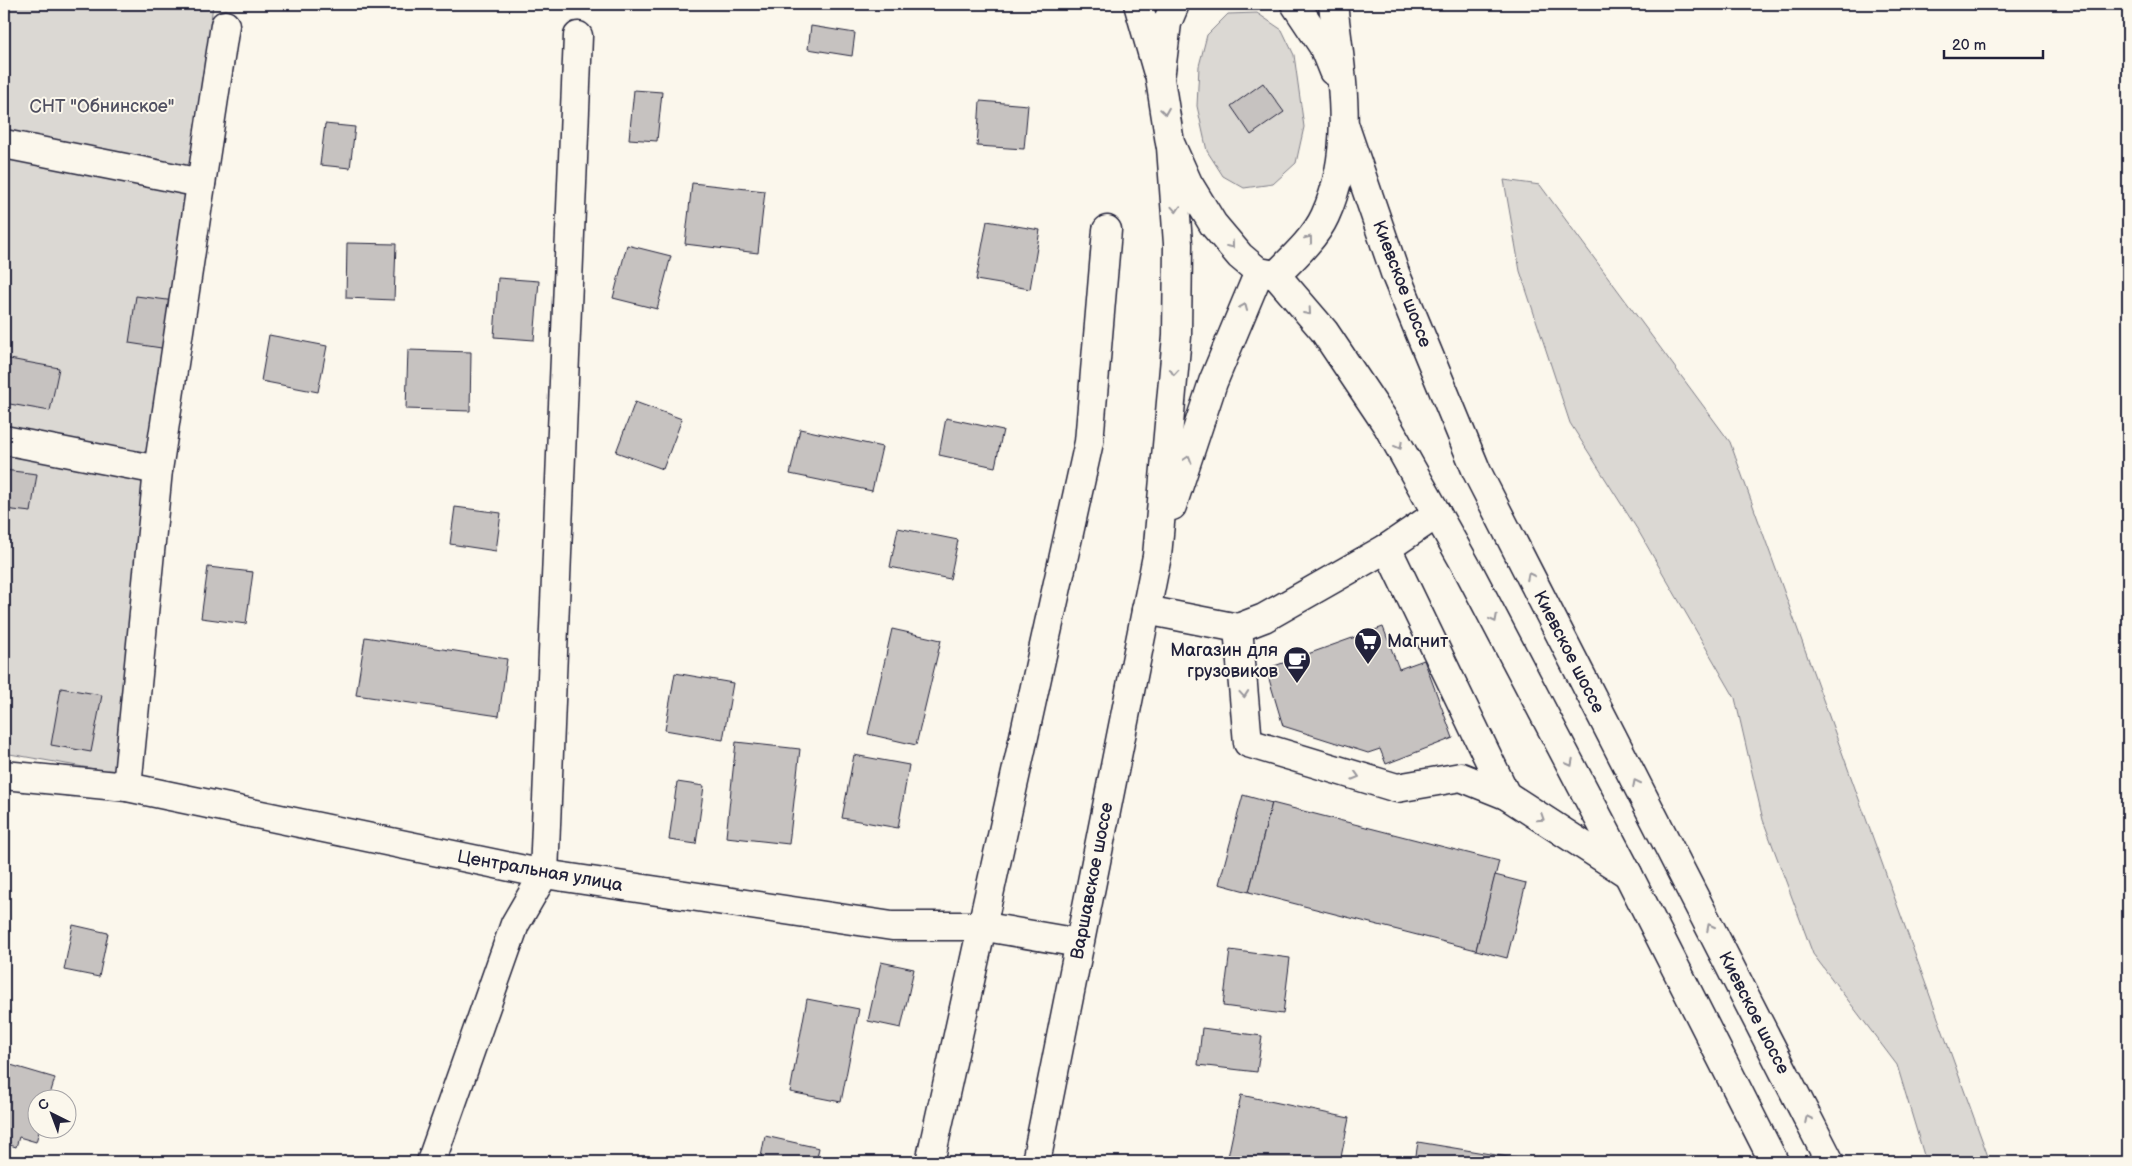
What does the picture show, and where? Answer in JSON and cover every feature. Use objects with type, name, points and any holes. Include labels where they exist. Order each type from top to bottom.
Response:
[{"type":"main road","points":[[1138,4],[1160,80],[1170,143],[1178,244],[1177,336],[1157,556]]},
{"type":"main road","points":[[1160,80],[1167,22],[1175,4]]},
{"type":"main road","points":[[1294,4],[1323,46],[1344,95]]},
{"type":"main road","points":[[1157,556],[1213,382],[1268,273],[1298,253],[1325,217],[1339,176],[1345,127],[1344,95],[1333,4]]},
{"type":"main road","points":[[127,787],[158,470],[225,25]]},
{"type":"main road","points":[[431,1162],[515,924],[544,874],[578,36]]},
{"type":"main road","name":"Киевское шоссе","points":[[1345,127],[1395,272],[1478,472],[1830,1162]]},
{"type":"main road","points":[[1170,143],[1188,183],[1212,224],[1240,256],[1268,273],[1324,331],[1387,425],[1437,514],[1628,874],[1774,1162]]},
{"type":"main road","points":[[4,144],[201,183]]},
{"type":"main road","points":[[930,1162],[980,926],[1089,442],[1107,230]]},
{"type":"main road","points":[[4,440],[158,470]]},
{"type":"main road","points":[[1147,605],[1238,628],[1264,618],[1387,548],[1437,514]]},
{"type":"main road","points":[[1387,548],[1506,795]]},
{"type":"main road","name":"Варшавское шоссе","points":[[1036,1162],[1157,556]]},
{"type":"main road","points":[[1238,628],[1248,744],[1396,788],[1462,777],[1506,795],[1628,874]]},
{"type":"main road","name":"Центральная улица","points":[[4,775],[127,787],[544,874],[892,926],[980,926],[1079,943]]},
{"type":"green space","name":"СНТ \"Обнинское\"","points":[[4,4],[213,4],[123,774],[4,753]]},
{"type":"green space","points":[[1257,13],[1282,30],[1294,55],[1304,127],[1296,163],[1273,184],[1244,188],[1223,176],[1207,151],[1197,106],[1199,66],[1207,35],[1228,14]]},
{"type":"green space","points":[[1504,180],[1540,185],[1730,442],[1990,1162],[1926,1162],[1897,1065],[1813,954],[1763,820],[1735,698],[1639,532],[1570,423],[1520,271]]},
{"type":"building","points":[[811,26],[855,33],[852,56],[808,49]]},
{"type":"building","points":[[1263,83],[1284,112],[1251,135],[1231,106]]},
{"type":"building","points":[[634,90],[662,92],[657,141],[629,139]]},
{"type":"building","points":[[980,101],[1028,105],[1024,149],[977,146]]},
{"type":"building","points":[[325,124],[355,127],[350,168],[320,165]]},
{"type":"building","points":[[692,183],[765,191],[758,253],[685,244]]},
{"type":"building","points":[[987,221],[1040,230],[1030,289],[976,280]]},
{"type":"building","points":[[347,243],[396,244],[394,300],[346,298]]},
{"type":"building","points":[[627,245],[671,256],[657,309],[613,298]]},
{"type":"building","points":[[498,278],[539,281],[534,340],[494,337]]},
{"type":"building","points":[[136,296],[175,301],[168,349],[129,343]]},
{"type":"building","points":[[269,335],[327,346],[318,392],[261,381]]},
{"type":"building","points":[[408,350],[471,352],[470,411],[406,409]]},
{"type":"building","points":[[4,358],[59,368],[50,411],[4,403]]},
{"type":"building","points":[[635,402],[682,419],[663,469],[616,452]]},
{"type":"building","points":[[946,418],[1003,430],[995,467],[939,455]]},
{"type":"building","points":[[800,429],[882,447],[872,491],[790,474]]},
{"type":"building","points":[[4,470],[37,474],[31,512],[4,509]]},
{"type":"building","points":[[455,507],[501,513],[496,551],[450,544]]},
{"type":"building","points":[[898,528],[958,540],[950,579],[890,567]]},
{"type":"building","points":[[208,567],[253,572],[246,624],[201,618]]},
{"type":"building","points":[[1383,627],[1399,669],[1424,660],[1453,738],[1386,764],[1380,749],[1368,753],[1283,726],[1266,669]]},
{"type":"building","points":[[892,629],[941,640],[916,745],[868,734]]},
{"type":"building","points":[[365,637],[507,659],[499,716],[356,695]]},
{"type":"building","points":[[675,673],[733,683],[723,740],[665,730]]},
{"type":"building","points":[[61,688],[102,695],[91,752],[51,745]]},
{"type":"building","points":[[736,742],[800,749],[789,844],[726,837]]},
{"type":"building","points":[[854,755],[909,765],[898,828],[842,818]]},
{"type":"building","points":[[677,782],[704,786],[696,844],[669,840]]},
{"type":"building","points":[[1243,795],[1272,803],[1249,892],[1219,884]]},
{"type":"building","points":[[1272,803],[1499,861],[1476,950],[1249,892]]},
{"type":"building","points":[[1495,875],[1526,883],[1507,958],[1476,950]]},
{"type":"building","points":[[73,925],[108,933],[99,977],[64,970]]},
{"type":"building","points":[[1230,950],[1290,958],[1283,1014],[1223,1006]]},
{"type":"building","points":[[881,962],[914,969],[901,1028],[868,1021]]},
{"type":"building","points":[[807,999],[859,1009],[841,1102],[790,1092]]},
{"type":"building","points":[[1202,1028],[1262,1036],[1257,1072],[1198,1065]]},
{"type":"building","points":[[4,1063],[55,1078],[52,1088],[28,1088],[28,1138],[37,1138],[36,1142],[19,1137],[16,1147],[4,1143]]},
{"type":"building","points":[[1241,1095],[1349,1118],[1340,1162],[1227,1162]]},
{"type":"building","points":[[765,1136],[819,1148],[816,1162],[760,1162]]},
{"type":"building","points":[[1418,1142],[1526,1160],[1525,1162],[1415,1162]]},
{"type":"place","name":"Магнит","points":[[1368,665]]},
{"type":"place","name":"Магазин для грузовиков","points":[[1297,684]]}]
